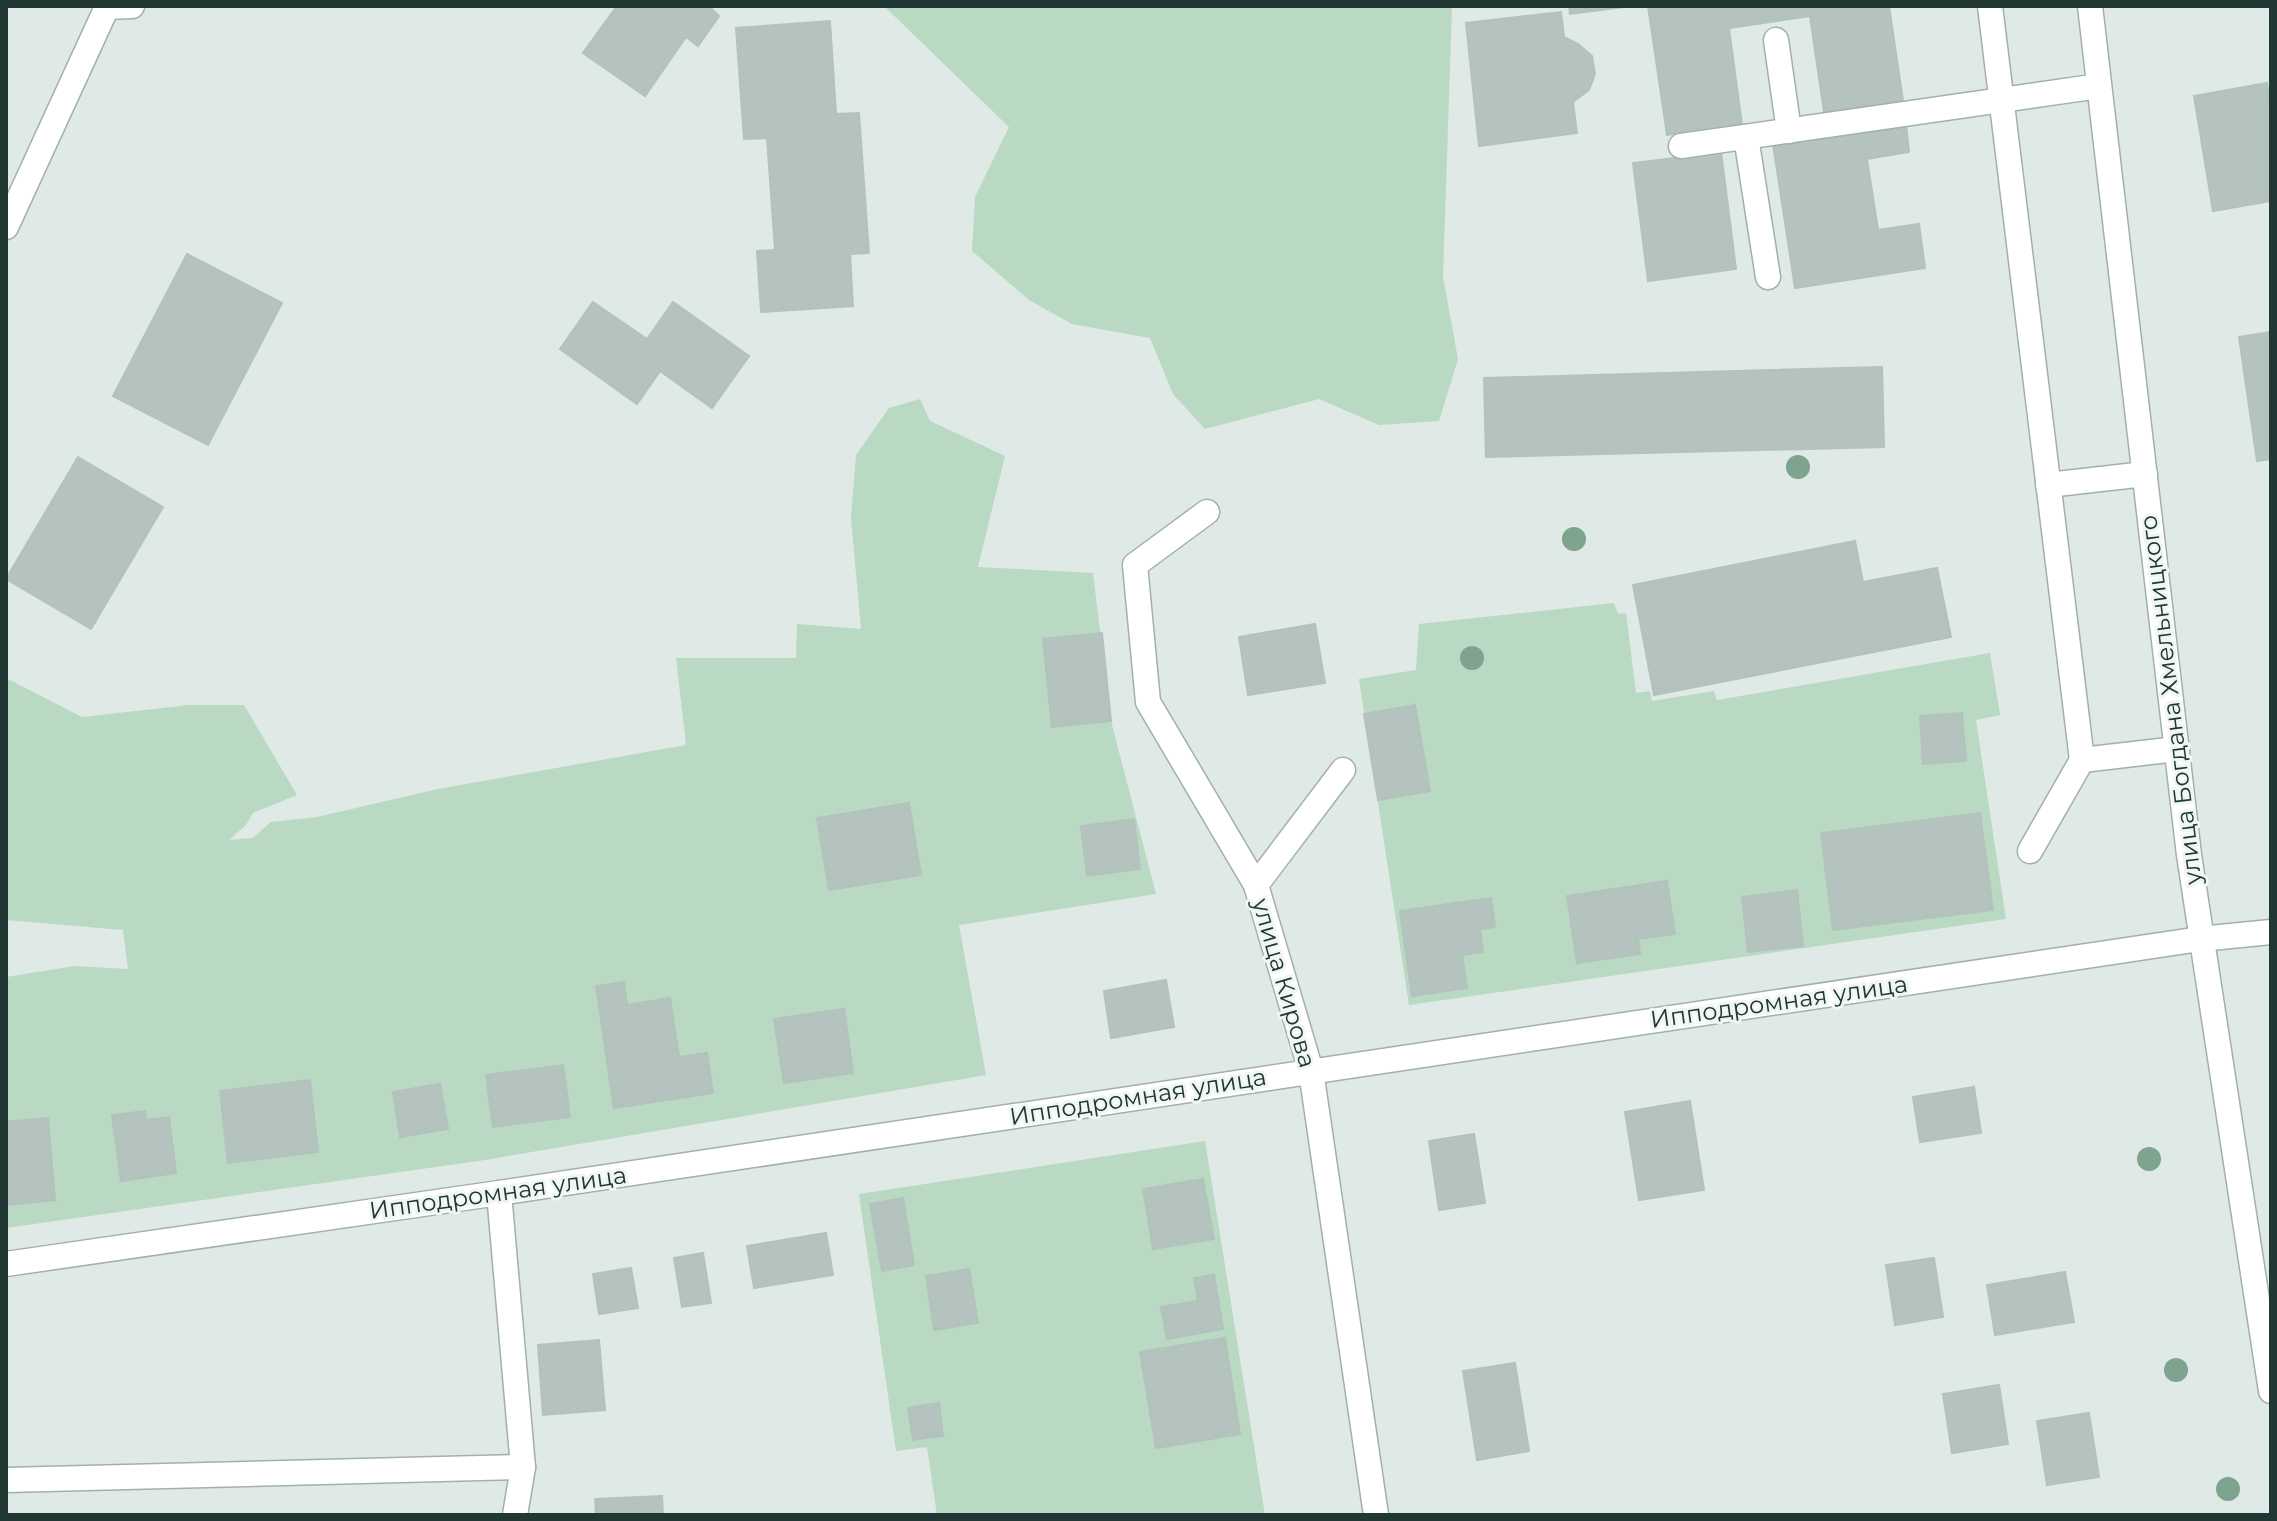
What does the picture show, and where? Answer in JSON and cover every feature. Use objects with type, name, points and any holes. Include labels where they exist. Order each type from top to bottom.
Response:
[{"type":"street","points":[[6,227],[115,6]]},
{"type":"street","points":[[1990,6],[2082,760],[2030,851]]},
{"type":"street","name":"улица Богдана Хмельницкого","points":[[2090,6],[2200,939],[2271,1391]]},
{"type":"street","points":[[1776,40],[1789,131]]},
{"type":"street","points":[[1681,146],[2099,86]]},
{"type":"street","points":[[1746,137],[1768,277]]},
{"type":"street","points":[[2048,485],[2145,474]]},
{"type":"street","name":"улица Кирова","points":[[1207,512],[1135,565],[1148,702],[1256,885],[1311,1071],[1376,1515]]},
{"type":"street","points":[[2082,760],[2177,749]]},
{"type":"street","points":[[1256,885],[1343,770]]},
{"type":"street","name":"Ипподромная улица","points":[[6,1264],[2200,939],[2271,932]]},
{"type":"street","points":[[499,1193],[523,1467],[515,1515]]},
{"type":"street","points":[[6,1480],[523,1467]]},
{"type":"green space","points":[[884,6],[1452,6],[1443,277],[1458,359],[1439,421],[1379,425],[1319,399],[1205,429],[1173,394],[1150,338],[1072,324],[1029,300],[972,251],[975,197],[1009,127]]},
{"type":"green space","points":[[920,399],[930,421],[1005,456],[978,567],[1093,573],[1111,721],[1156,894],[959,925],[986,1075],[485,1160],[6,1228],[6,977],[75,966],[128,969],[123,930],[6,920],[6,678],[82,717],[189,705],[244,705],[297,795],[253,813],[246,825],[229,840],[253,838],[271,822],[317,817],[438,789],[686,745],[676,658],[796,658],[797,624],[861,629],[851,518],[856,455],[889,408]]},
{"type":"green space","points":[[1614,603],[1618,614],[1626,613],[1636,693],[1650,691],[1652,701],[1714,691],[1717,700],[1990,653],[2000,715],[1976,720],[2006,919],[1409,1005],[1359,679],[1416,670],[1419,624]]},
{"type":"green space","points":[[1205,1141],[1265,1515],[937,1515],[927,1447],[896,1451],[859,1194]]},
{"type":"building","points":[[617,6],[709,6],[719,16],[698,46],[686,37],[645,96],[583,53]]},
{"type":"building","points":[[1569,6],[1632,6],[1570,14]]},
{"type":"building","points":[[1648,6],[1726,6],[1742,125],[1667,135]]},
{"type":"building","points":[[1726,6],[1889,6],[1903,101],[1824,112],[1810,16],[1729,28]]},
{"type":"building","points":[[1561,12],[1564,37],[1592,56],[1595,74],[1589,90],[1573,102],[1577,133],[1479,146],[1466,23]]},
{"type":"building","points":[[830,21],[836,114],[859,113],[869,253],[850,254],[853,306],[761,312],[757,251],[775,250],[767,138],[744,139],[736,28]]},
{"type":"building","points":[[2267,83],[2271,107],[2271,201],[2213,211],[2194,96]]},
{"type":"building","points":[[1906,124],[1909,152],[1867,159],[1878,230],[1919,224],[1925,268],[1795,288],[1773,144]]},
{"type":"building","points":[[1721,152],[1736,269],[1648,281],[1633,163]]},
{"type":"building","points":[[187,254],[282,303],[208,445],[113,396]]},
{"type":"building","points":[[593,302],[647,339],[673,302],[749,356],[712,408],[660,371],[637,404],[560,349]]},
{"type":"building","points":[[2271,332],[2271,459],[2257,461],[2239,337]]},
{"type":"building","points":[[1882,367],[1884,447],[1486,457],[1484,378]]},
{"type":"building","points":[[78,457],[163,507],[91,629],[6,579]]},
{"type":"building","points":[[1855,541],[1863,582],[1937,568],[1951,637],[1654,695],[1633,585]]},
{"type":"building","points":[[1315,624],[1325,683],[1248,695],[1239,637]]},
{"type":"building","points":[[1102,633],[1111,721],[1052,727],[1043,639]]},
{"type":"building","points":[[1415,705],[1430,791],[1378,800],[1364,714]]},
{"type":"building","points":[[1962,713],[1966,761],[1923,764],[1920,716]]},
{"type":"building","points":[[909,803],[921,875],[829,890],[817,818]]},
{"type":"building","points":[[1980,813],[1993,910],[1833,930],[1821,833]]},
{"type":"building","points":[[1134,819],[1140,869],[1087,876],[1081,826]]},
{"type":"building","points":[[1667,881],[1675,934],[1638,939],[1640,954],[1577,963],[1567,896]]},
{"type":"building","points":[[1797,890],[1803,946],[1748,952],[1742,897]]},
{"type":"building","points":[[1491,898],[1495,927],[1480,929],[1483,952],[1462,955],[1467,988],[1412,996],[1400,911]]},
{"type":"building","points":[[1166,980],[1174,1027],[1111,1038],[1104,991]]},
{"type":"building","points":[[624,982],[627,1005],[670,998],[679,1057],[707,1053],[713,1093],[614,1108],[596,986]]},
{"type":"building","points":[[844,1009],[853,1073],[784,1083],[774,1019]]},
{"type":"building","points":[[563,1065],[570,1117],[493,1127],[486,1075]]},
{"type":"building","points":[[310,1080],[318,1152],[228,1163],[220,1091]]},
{"type":"building","points":[[440,1084],[448,1129],[400,1137],[393,1092]]},
{"type":"building","points":[[1974,1087],[1981,1133],[1920,1142],[1913,1097]]},
{"type":"building","points":[[1690,1101],[1704,1190],[1639,1200],[1625,1112]]},
{"type":"building","points":[[145,1111],[146,1120],[169,1117],[176,1173],[121,1181],[112,1115]]},
{"type":"building","points":[[48,1118],[55,1200],[6,1205],[6,1122]]},
{"type":"building","points":[[1474,1134],[1485,1203],[1439,1210],[1429,1141]]},
{"type":"building","points":[[1203,1179],[1214,1239],[1153,1249],[1143,1189]]},
{"type":"building","points":[[903,1198],[914,1265],[882,1271],[870,1204]]},
{"type":"building","points":[[826,1233],[833,1275],[754,1288],[747,1246]]},
{"type":"building","points":[[703,1253],[711,1303],[682,1307],[674,1258]]},
{"type":"building","points":[[1934,1258],[1943,1317],[1895,1325],[1886,1265]]},
{"type":"building","points":[[631,1268],[638,1308],[599,1314],[593,1274]]},
{"type":"building","points":[[969,1269],[978,1323],[934,1330],[926,1276]]},
{"type":"building","points":[[2065,1272],[2074,1322],[1995,1335],[1987,1285]]},
{"type":"building","points":[[1214,1275],[1223,1329],[1167,1339],[1161,1307],[1198,1301],[1194,1278]]},
{"type":"building","points":[[1225,1338],[1240,1434],[1156,1448],[1140,1352]]},
{"type":"building","points":[[599,1340],[605,1410],[543,1415],[538,1345]]},
{"type":"building","points":[[1515,1363],[1529,1451],[1477,1460],[1463,1371]]},
{"type":"building","points":[[1999,1385],[2008,1444],[1952,1453],[1943,1394]]},
{"type":"building","points":[[939,1403],[943,1436],[913,1440],[908,1408]]},
{"type":"building","points":[[2089,1413],[2099,1477],[2047,1485],[2037,1421]]},
{"type":"building","points":[[662,1496],[663,1515],[596,1515],[595,1499]]}]
